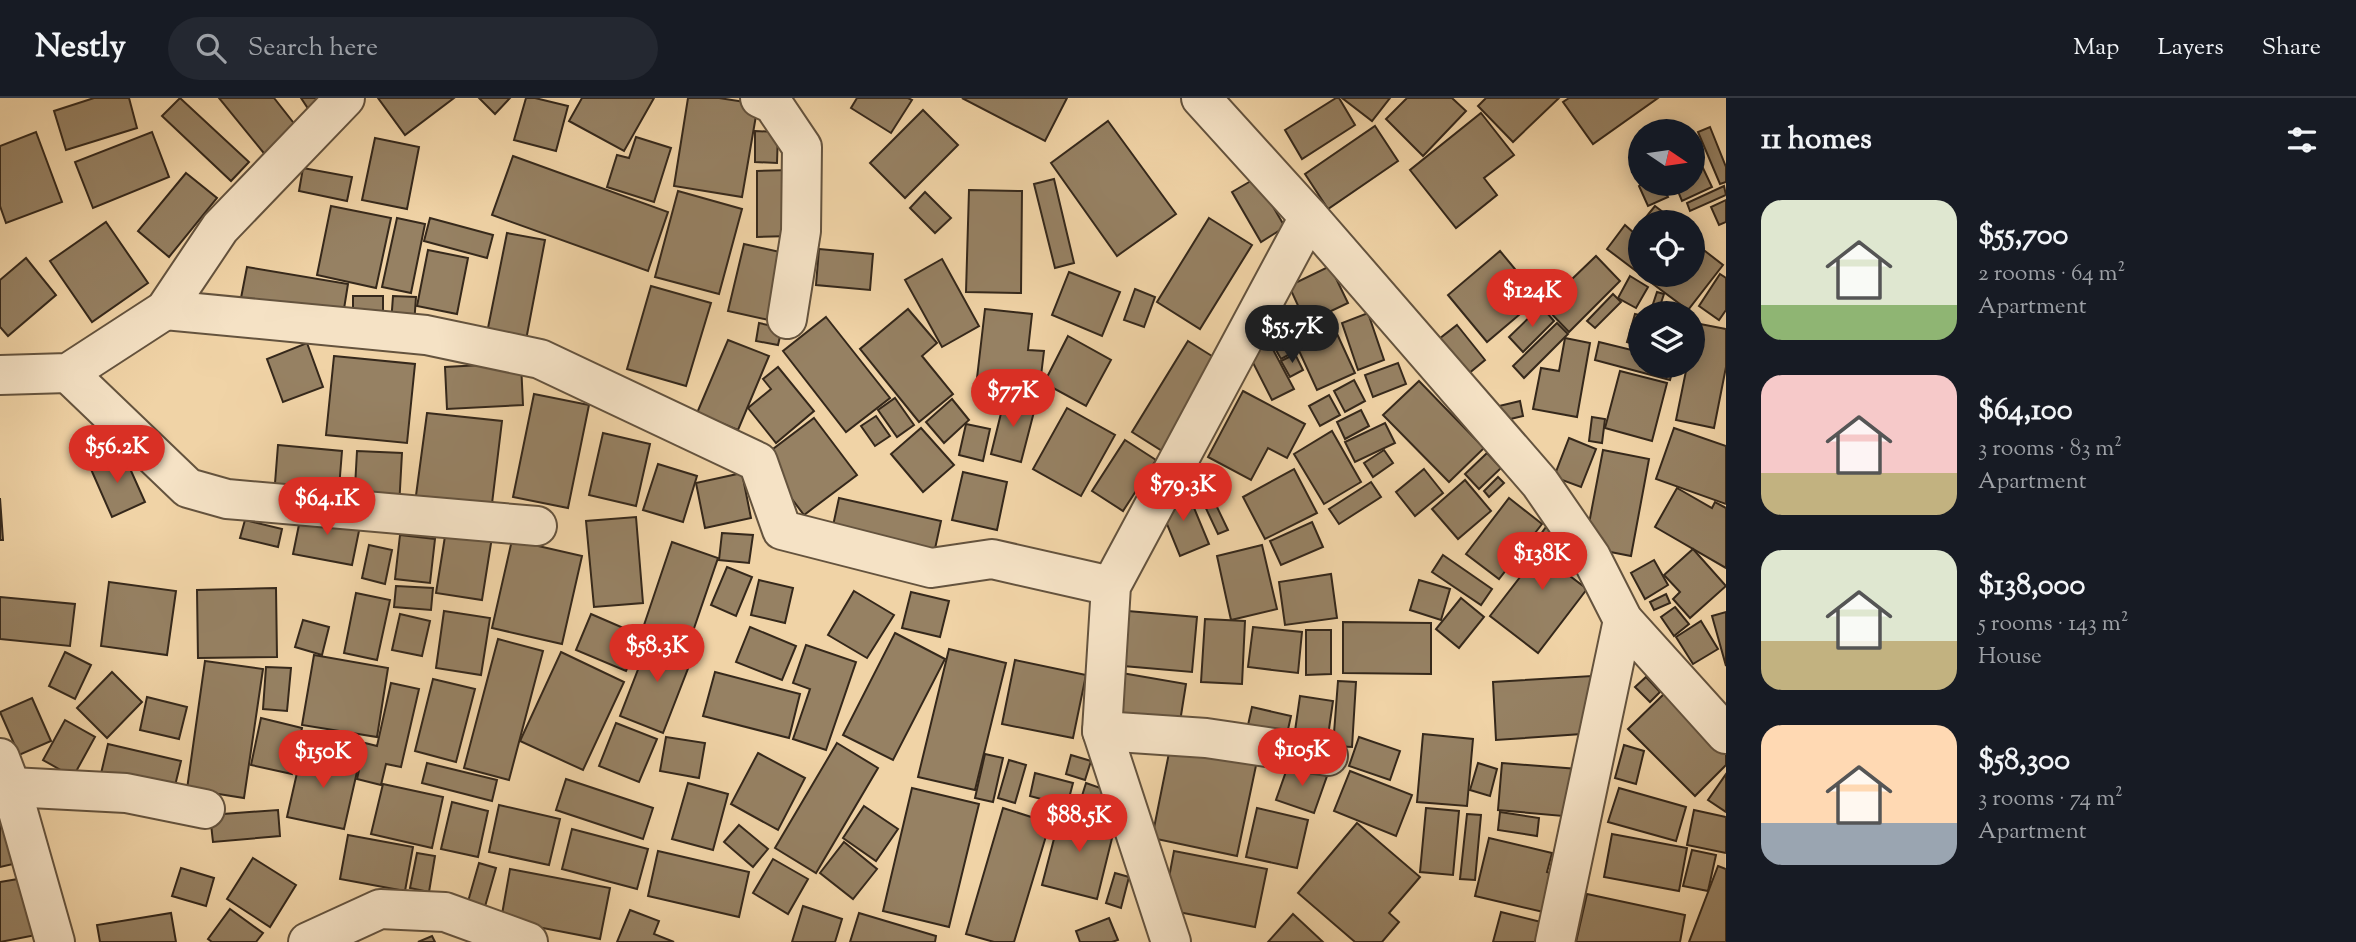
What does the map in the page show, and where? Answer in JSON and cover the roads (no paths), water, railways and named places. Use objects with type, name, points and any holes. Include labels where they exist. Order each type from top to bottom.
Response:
[{"type":"street","points":[[0,375],[68,373],[165,310],[220,228],[345,98]]},
{"type":"street","points":[[760,98],[773,104],[802,147],[801,231],[787,319]]},
{"type":"street","points":[[1204,99],[1540,483],[1591,557],[1623,620],[1726,734]]},
{"type":"street","points":[[1171,942],[1102,731],[1111,586],[1310,217]]},
{"type":"street","points":[[165,310],[426,335],[540,359],[758,462],[782,530],[931,568],[992,559],[1111,586]]},
{"type":"street","points":[[68,373],[188,488],[228,499],[537,526]]},
{"type":"street","points":[[1555,942],[1623,620]]},
{"type":"street","points":[[1102,731],[1206,738],[1328,756]]},
{"type":"street","points":[[55,942],[5,772],[205,808]]},
{"type":"street","points":[[308,942],[380,909],[445,912],[528,942]]}]
